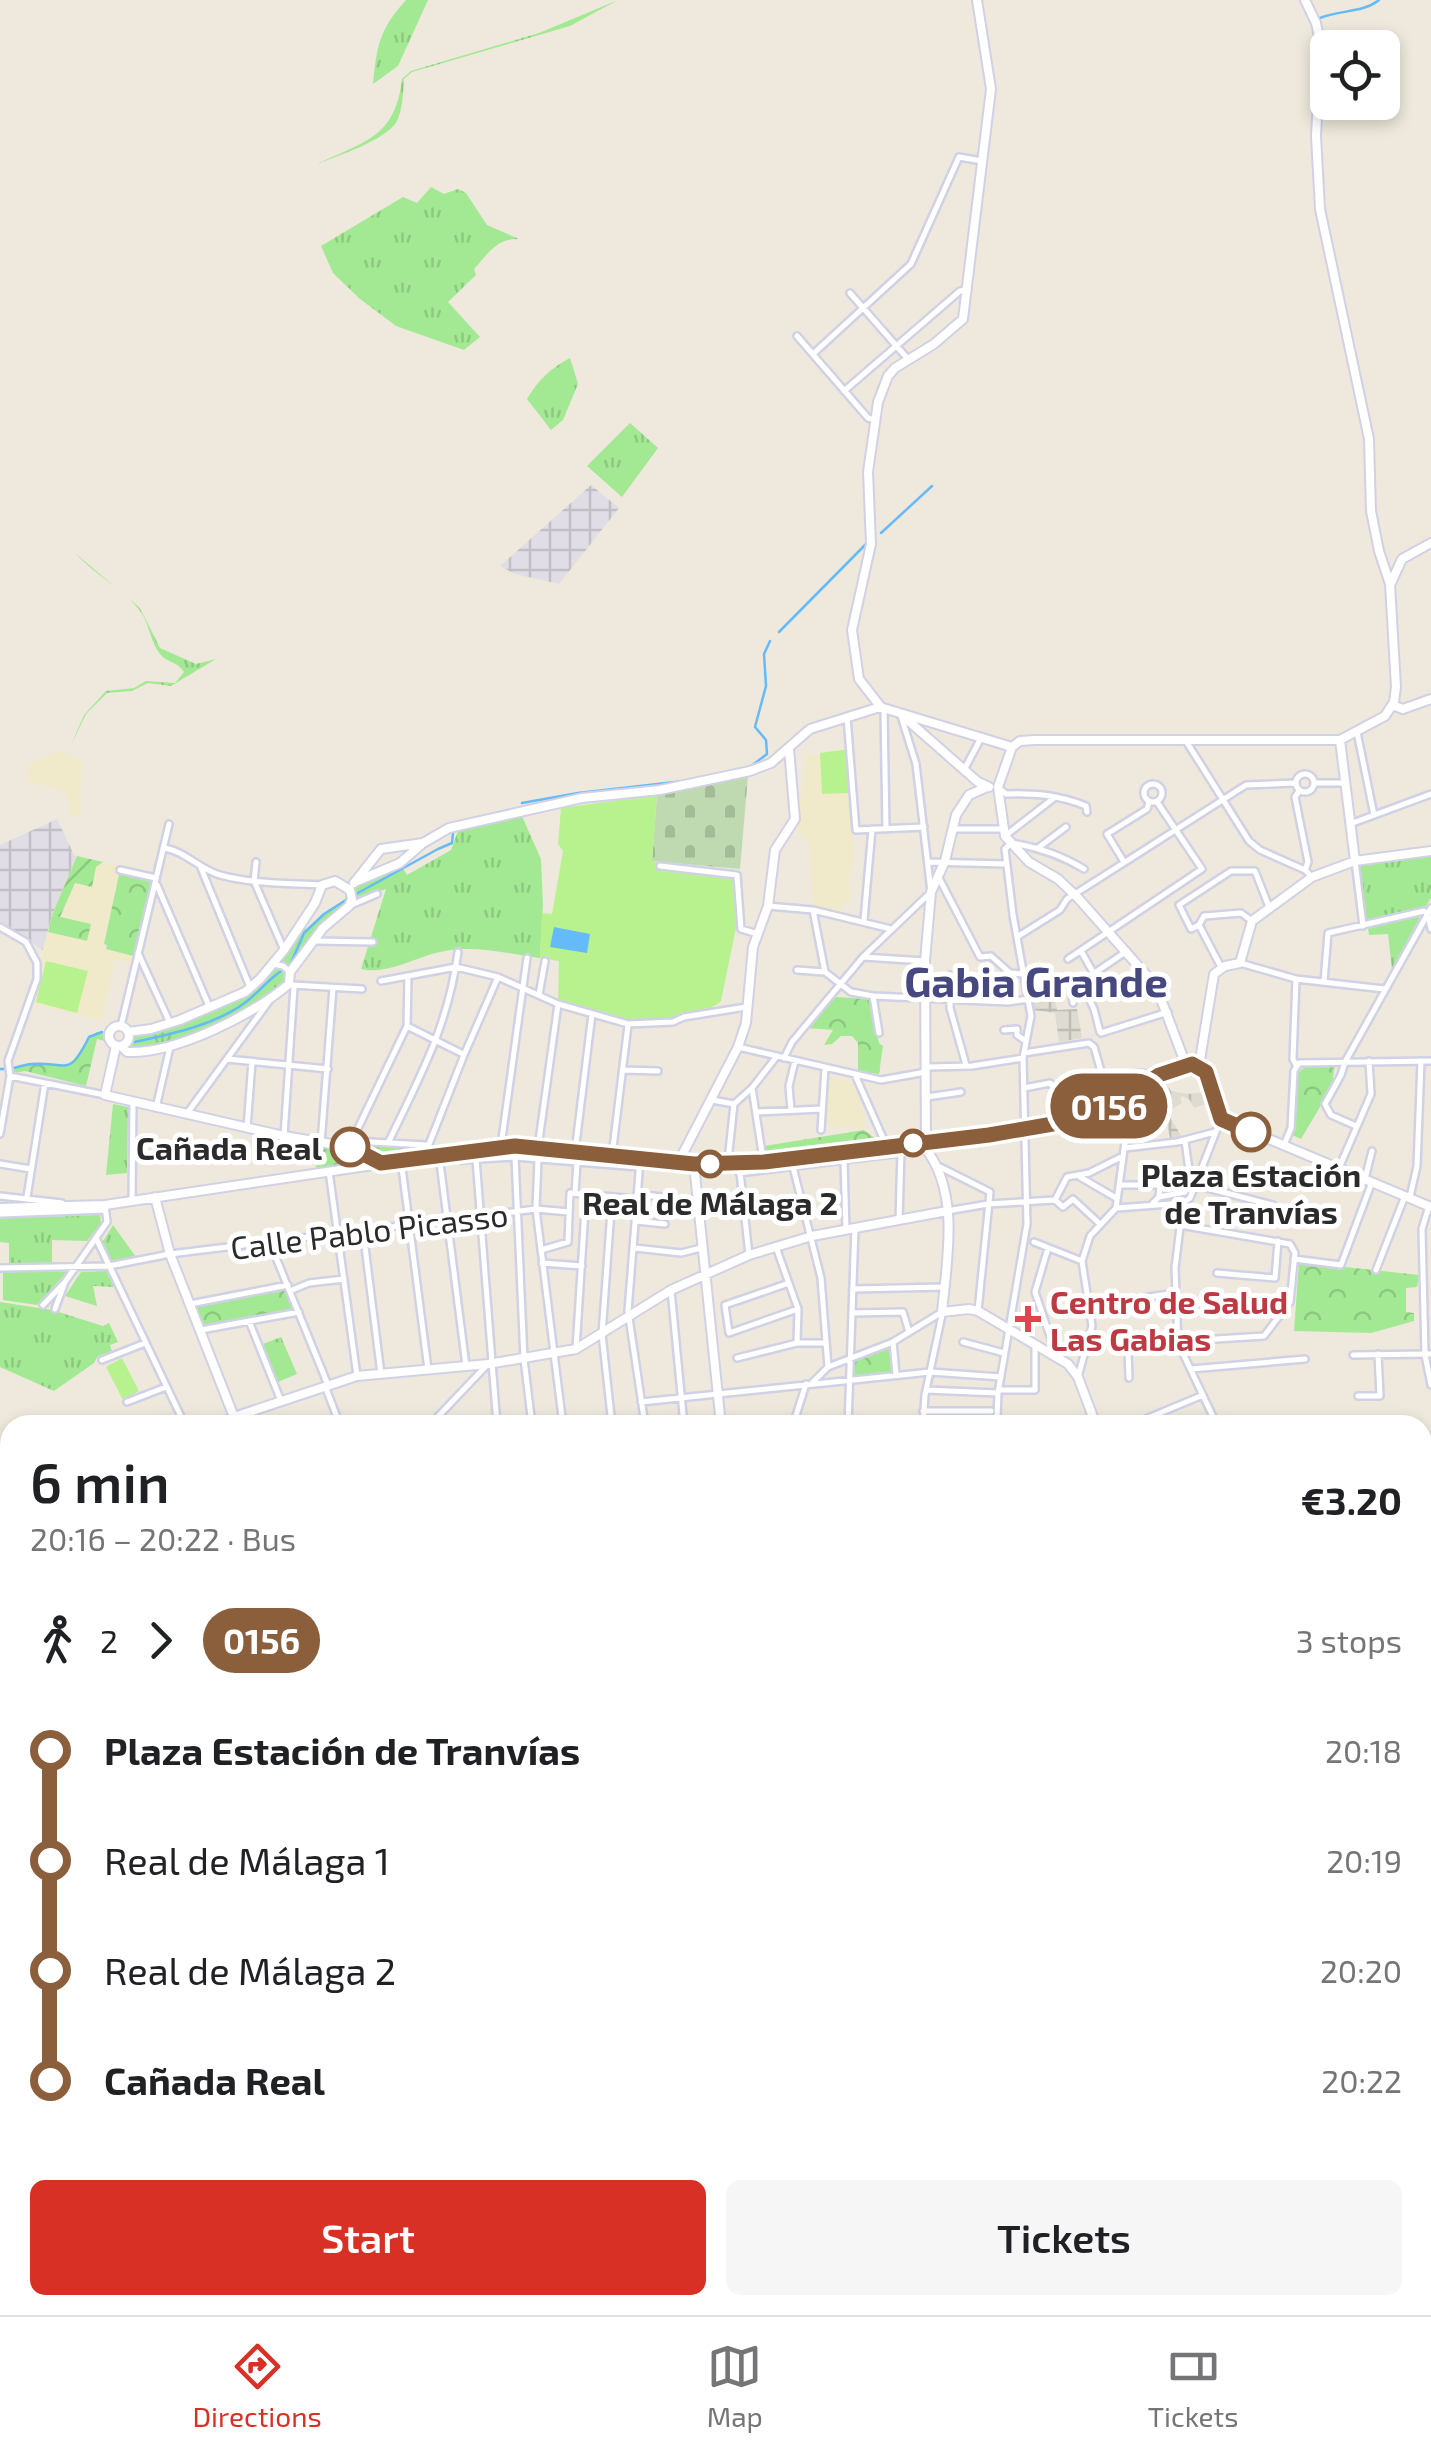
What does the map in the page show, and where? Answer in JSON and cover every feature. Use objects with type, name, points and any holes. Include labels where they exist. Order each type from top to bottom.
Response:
[{"type":"street","points":[[886,828],[882,708],[860,679],[852,630],[872,544],[868,472],[875,420],[888,376],[963,319],[991,89],[977,0]]},
{"type":"street","points":[[998,1415],[998,1392],[1028,1203],[1024,1040],[1031,1016],[1016,938],[1006,864],[1007,836],[998,787],[1012,747],[1020,741],[1036,740],[1340,740],[1384,716],[1392,705],[1396,688],[1390,584],[1371,511],[1369,439],[1320,209],[1316,136],[1321,46],[1306,0]]},
{"type":"street","points":[[813,354],[911,264],[959,157],[982,161]]},
{"type":"street","points":[[844,391],[960,291],[968,289]]},
{"type":"street","points":[[850,293],[907,358]]},
{"type":"street","points":[[796,336],[868,418],[875,420]]},
{"type":"street","points":[[1390,584],[1402,558],[1431,543]]},
{"type":"street","points":[[1392,705],[1403,709],[1431,699]]},
{"type":"street","points":[[162,848],[172,849],[200,868],[254,882],[352,884],[400,863],[449,828],[474,820],[750,771],[771,763],[810,729],[846,715],[882,708],[1012,747]]},
{"type":"street","points":[[900,714],[987,787]]},
{"type":"street","points":[[900,714],[916,764],[931,892],[925,962],[926,1149],[940,1167],[990,1192],[978,1311]]},
{"type":"street","points":[[846,715],[856,830],[924,827]]},
{"type":"street","points":[[1358,732],[1374,815]]},
{"type":"street","points":[[964,770],[980,738]]},
{"type":"street","points":[[1184,739],[1254,846],[1309,874]]},
{"type":"street","points":[[1340,740],[1363,926]]},
{"type":"street","points":[[678,1163],[738,1047],[749,1006],[753,947],[768,906],[776,846],[795,818],[789,748]]},
{"type":"street","points":[[1016,938],[1039,926],[1073,896],[1253,783],[1295,783],[1303,774],[1310,775],[1314,783]]},
{"type":"street","points":[[1295,783],[1300,791]]},
{"type":"street","points":[[1314,783],[1346,783]]},
{"type":"street","points":[[1300,791],[1308,792],[1314,783]]},
{"type":"street","points":[[1125,862],[1107,834],[1146,809],[1149,802],[1144,792],[1152,784],[1162,791],[1158,802]]},
{"type":"street","points":[[728,1164],[734,1104],[780,1057],[863,957],[931,892],[945,861],[956,815],[968,796],[987,787],[998,787],[1006,794],[1040,792],[1086,806],[1088,812]]},
{"type":"street","points":[[1300,791],[1295,797],[1309,874]]},
{"type":"street","points":[[1350,824],[1431,794]]},
{"type":"street","points":[[1007,836],[1056,797]]},
{"type":"street","points":[[1149,802],[1158,802]]},
{"type":"street","points":[[1068,959],[1202,869],[1158,802]]},
{"type":"street","points":[[105,1095],[119,1046],[128,1039],[124,1029],[138,953],[169,824]]},
{"type":"street","points":[[1038,848],[1066,827]]},
{"type":"street","points":[[864,920],[872,829]]},
{"type":"street","points":[[954,829],[1007,836],[1067,859],[1084,870]]},
{"type":"street","points":[[1007,836],[1029,862],[1058,879],[1156,986],[1186,1065]]},
{"type":"street","points":[[350,906],[352,884],[381,849],[423,843]]},
{"type":"street","points":[[1240,963],[1252,921],[1309,874],[1355,861],[1431,851]]},
{"type":"street","points":[[256,862],[254,882],[284,950]]},
{"type":"street","points":[[929,862],[1006,864]]},
{"type":"street","points":[[660,866],[737,874],[741,929],[758,934]]},
{"type":"street","points":[[200,868],[250,988]]},
{"type":"street","points":[[120,870],[156,880]]},
{"type":"street","points":[[1179,905],[1231,871],[1255,871],[1270,907]]},
{"type":"street","points":[[939,878],[980,957],[991,956],[1010,973],[1025,974]]},
{"type":"street","points":[[156,880],[209,1006]]},
{"type":"street","points":[[322,886],[284,950],[250,988],[170,1023],[113,1028],[109,1036],[131,1053],[170,1044],[247,1015],[292,985],[362,989]]},
{"type":"street","points":[[1172,889],[1191,929],[1200,926]]},
{"type":"street","points":[[290,972],[323,928],[350,906],[377,894]]},
{"type":"street","points":[[768,906],[813,910],[892,928]]},
{"type":"street","points":[[813,910],[825,972]]},
{"type":"street","points":[[1324,982],[1328,934],[1430,911]]},
{"type":"street","points":[[1430,911],[1431,928]]},
{"type":"street","points":[[1356,1126],[1331,1115],[1325,1104],[1430,911]]},
{"type":"street","points":[[1222,968],[1200,926],[1204,916],[1240,913],[1252,921]]},
{"type":"street","points":[[0,928],[26,942],[37,963],[37,979],[9,1072],[0,1134]]},
{"type":"street","points":[[315,942],[373,942]]},
{"type":"street","points":[[1081,950],[1094,974]]},
{"type":"street","points":[[1127,951],[1084,980],[1101,1034],[1168,1012]]},
{"type":"street","points":[[388,1143],[438,1041],[458,952]]},
{"type":"street","points":[[138,953],[170,1023]]},
{"type":"street","points":[[863,957],[925,962]]},
{"type":"street","points":[[501,1146],[528,958]]},
{"type":"street","points":[[539,996],[544,961]]},
{"type":"street","points":[[1198,1066],[1214,974],[1222,968],[1240,963],[1296,979],[1385,989]]},
{"type":"street","points":[[272,964],[284,966],[290,972],[292,985],[284,1136]]},
{"type":"street","points":[[382,982],[456,967],[498,977],[558,1004],[628,1024],[672,1022],[684,1016],[749,1006]]},
{"type":"street","points":[[796,970],[825,972],[851,992],[873,996],[1008,1002],[1029,998]]},
{"type":"street","points":[[351,1144],[407,1026],[408,976]]},
{"type":"street","points":[[950,976],[949,999],[966,1065]]},
{"type":"street","points":[[424,1157],[498,977]]},
{"type":"street","points":[[1284,1146],[1291,1128],[1296,1066],[1296,979]]},
{"type":"street","points":[[321,1143],[333,988]]},
{"type":"street","points":[[1073,1003],[1072,993],[1084,988]]},
{"type":"street","points":[[186,1115],[272,996]]},
{"type":"street","points":[[873,996],[879,1033]]},
{"type":"street","points":[[538,1148],[558,1004]]},
{"type":"street","points":[[575,1192],[592,1014]]},
{"type":"street","points":[[612,1156],[628,1024]]},
{"type":"street","points":[[407,1026],[464,1054]]},
{"type":"street","points":[[1004,1030],[1016,1029],[1024,1040]]},
{"type":"street","points":[[738,1047],[886,1080],[928,1069],[1089,1043],[1094,1047],[1103,1078]]},
{"type":"street","points":[[156,1108],[170,1044]]},
{"type":"street","points":[[228,1059],[328,1070]]},
{"type":"street","points":[[792,1110],[790,1086],[795,1061]]},
{"type":"street","points":[[1339,1168],[1371,1094],[1369,1061]]},
{"type":"street","points":[[1376,1270],[1417,1166],[1421,1061]]},
{"type":"street","points":[[1296,1066],[1304,1062],[1431,1061]]},
{"type":"street","points":[[246,1128],[252,1062]]},
{"type":"street","points":[[0,1211],[105,1208],[155,1197],[501,1146],[640,1163],[793,1167],[926,1141],[1076,1120],[1113,1104],[1159,1075],[1186,1065],[1198,1066],[1206,1072],[1221,1119],[1196,1185],[1183,1203],[1175,1268],[1178,1343],[1212,1415]]},
{"type":"street","points":[[821,1130],[826,1068]]},
{"type":"street","points":[[623,1070],[658,1072]]},
{"type":"street","points":[[9,1072],[46,1084],[321,1143],[426,1146]]},
{"type":"street","points":[[1024,1088],[1050,1083],[1057,1091],[1103,1078],[1136,1073],[1159,1075]]},
{"type":"street","points":[[855,1075],[887,1147]]},
{"type":"street","points":[[27,1197],[46,1084]]},
{"type":"street","points":[[752,1088],[764,1162]]},
{"type":"street","points":[[927,1097],[961,1092]]},
{"type":"street","points":[[709,1100],[734,1104]]},
{"type":"street","points":[[132,1201],[133,1102]]},
{"type":"street","points":[[1113,1104],[1122,1127],[1124,1152],[1116,1208]]},
{"type":"street","points":[[756,1112],[822,1109]]},
{"type":"street","points":[[1221,1119],[1429,1204],[1422,1229],[1431,1385]]},
{"type":"street","points":[[1055,1200],[1067,1176],[1078,1176],[1124,1152],[1215,1132]]},
{"type":"street","points":[[1152,1204],[1159,1197],[1185,1192],[1190,1176],[1184,1141]]},
{"type":"street","points":[[351,1144],[381,1163]]},
{"type":"street","points":[[739,1168],[902,1148]]},
{"type":"street","points":[[899,1222],[902,1148]]},
{"type":"street","points":[[1294,1260],[1341,1265],[1368,1181],[1372,1151]]},
{"type":"street","points":[[458,1152],[462,1160],[612,1156],[640,1163]]},
{"type":"street","points":[[439,1154],[466,1366]]},
{"type":"street","points":[[515,1157],[524,1359],[531,1415]]},
{"type":"street","points":[[476,1159],[494,1415]]},
{"type":"street","points":[[538,1159],[536,1210],[561,1415]]},
{"type":"street","points":[[401,1160],[428,1370]]},
{"type":"street","points":[[844,1160],[853,1288],[848,1415]]},
{"type":"street","points":[[640,1163],[628,1311],[643,1415]]},
{"type":"street","points":[[0,1164],[31,1169]]},
{"type":"street","points":[[694,1164],[719,1415]]},
{"type":"street","points":[[793,1167],[821,1278],[828,1368]]},
{"type":"street","points":[[923,1415],[950,1250],[940,1167]]},
{"type":"street","points":[[739,1168],[749,1255]]},
{"type":"street","points":[[328,1171],[357,1376]]},
{"type":"street","points":[[1078,1176],[1116,1198]]},
{"type":"street","points":[[1120,1185],[1160,1185],[1159,1197]]},
{"type":"street","points":[[1196,1185],[1273,1205]]},
{"type":"street","points":[[540,1250],[568,1242],[570,1193],[661,1196]]},
{"type":"street","points":[[576,1349],[586,1194]]},
{"type":"street","points":[[0,1196],[105,1208]]},
{"type":"street","points":[[611,1415],[602,1334],[612,1196]]},
{"type":"street","points":[[155,1197],[170,1254],[233,1415]]},
{"type":"street","points":[[1055,1200],[1062,1207],[1073,1199],[1100,1224]]},
{"type":"street","points":[[240,1415],[357,1376],[524,1359],[576,1349],[670,1290],[749,1255],[812,1236],[988,1204],[1055,1200]]},
{"type":"street","points":[[1078,1378],[1091,1330],[1082,1261],[1090,1236],[1116,1208],[1183,1203]]},
{"type":"street","points":[[742,1205],[804,1204]]},
{"type":"street","points":[[0,1211],[74,1206]]},
{"type":"street","points":[[55,1309],[66,1282],[107,1222],[105,1208]]},
{"type":"street","name":"Calle Pablo Picasso","points":[[0,1268],[109,1266],[170,1254],[483,1216],[536,1210],[569,1212]]},
{"type":"street","points":[[636,1221],[666,1224]]},
{"type":"street","points":[[1130,1378],[1128,1350],[1264,1336],[1290,1302],[1293,1248],[1278,1241],[1180,1225]]},
{"type":"street","points":[[363,1231],[380,1374]]},
{"type":"street","points":[[96,1238],[181,1415]]},
{"type":"street","points":[[1217,1273],[1275,1278],[1278,1241]]},
{"type":"street","points":[[270,1242],[336,1415]]},
{"type":"street","points":[[1034,1242],[1082,1261]]},
{"type":"street","points":[[776,1247],[798,1309],[798,1343]]},
{"type":"street","points":[[634,1248],[681,1253],[701,1248]]},
{"type":"street","points":[[1048,1248],[1036,1292],[1052,1342],[1050,1352]]},
{"type":"street","points":[[542,1263],[582,1266]]},
{"type":"street","points":[[190,1304],[344,1279]]},
{"type":"street","points":[[42,1305],[66,1282]]},
{"type":"street","points":[[789,1283],[725,1305],[729,1332],[798,1309]]},
{"type":"street","points":[[853,1288],[944,1288]]},
{"type":"street","points":[[670,1290],[683,1415]]},
{"type":"street","points":[[1089,1306],[1176,1292]]},
{"type":"street","points":[[1177,1302],[1284,1310]]},
{"type":"street","points":[[797,1415],[809,1384],[828,1368],[893,1342],[942,1312],[969,1309],[1009,1327],[1068,1364],[1078,1378],[1092,1415]]},
{"type":"street","points":[[201,1330],[299,1312]]},
{"type":"street","points":[[852,1313],[903,1312],[910,1333]]},
{"type":"street","points":[[249,1321],[281,1401]]},
{"type":"street","points":[[893,1342],[896,1375]]},
{"type":"street","points":[[964,1342],[1004,1353]]},
{"type":"street","points":[[738,1358],[798,1343],[826,1343]]},
{"type":"street","points":[[102,1360],[145,1344]]},
{"type":"street","points":[[926,1390],[1035,1390],[1035,1344]]},
{"type":"street","points":[[1358,1396],[1380,1396],[1378,1354]]},
{"type":"street","points":[[1352,1355],[1428,1354]]},
{"type":"street","points":[[1191,1369],[1306,1359]]},
{"type":"street","points":[[440,1415],[490,1363]]},
{"type":"street","points":[[641,1402],[930,1372],[1001,1378]]},
{"type":"street","points":[[128,1402],[166,1387]]},
{"type":"street","points":[[1155,1415],[1203,1395]]},
{"type":"street","points":[[922,1411],[990,1411]]},
{"type":"shaded area","points":[[591,485],[619,508],[559,584],[515,574],[500,566]]},
{"type":"shaded area","points":[[849,749],[854,865],[849,870],[850,904],[842,905],[839,915],[813,910],[810,847],[797,829],[806,756]]},
{"type":"shaded area","points":[[62,751],[82,762],[80,817],[68,814],[70,801],[62,790],[27,781],[29,763]]},
{"type":"shaded area","points":[[57,819],[77,856],[52,915],[43,950],[0,923],[0,845]]},
{"type":"shaded area","points":[[77,856],[121,867],[104,944],[107,950],[133,956],[131,963],[115,960],[102,1021],[32,1003],[41,978],[52,915]]},
{"type":"shaded area","points":[[1054,995],[1057,1010],[1077,1009],[1082,1038],[1059,1042],[1055,1013],[1034,1010],[1033,1000]]},
{"type":"shaded area","points":[[1171,1073],[1172,1080],[1167,1085],[1171,1091],[1208,1092],[1209,1097],[1209,1103],[1194,1108],[1183,1096],[1182,1103],[1167,1112],[1183,1139],[1170,1138],[1146,1088]]},
{"type":"shaded area","points":[[827,1078],[851,1080],[865,1116],[864,1130],[824,1125]]},
{"type":"green space","points":[[406,0],[428,0],[398,66],[373,84],[381,39]]},
{"type":"green space","points":[[618,0],[570,26],[412,72],[404,79],[400,111],[392,128],[361,147],[317,164],[363,143],[385,126],[393,114],[402,79],[411,71],[539,33]]},
{"type":"green space","points":[[431,187],[444,194],[458,189],[466,193],[487,225],[519,239],[493,248],[474,269],[476,275],[448,302],[480,337],[464,350],[396,326],[333,273],[321,246],[403,197],[417,203]]},
{"type":"green space","points":[[570,358],[578,384],[563,420],[551,430],[527,399],[546,375]]},
{"type":"green space","points":[[630,423],[658,448],[622,497],[587,466]]},
{"type":"green space","points":[[134,603],[140,608],[160,648],[196,664],[216,659],[171,686],[148,683],[132,691],[107,693],[86,714],[70,747],[84,715],[106,691],[134,688],[146,681],[175,683],[184,672],[160,654]]},
{"type":"green space","points":[[849,749],[851,793],[822,794],[820,753]]},
{"type":"green space","points":[[748,776],[740,869],[652,861],[657,794]]},
{"type":"green space","points":[[657,795],[652,861],[660,862],[659,871],[733,878],[736,928],[721,1001],[688,1015],[630,1020],[558,1000],[559,961],[540,958],[542,913],[552,914],[563,851],[558,844],[561,808]]},
{"type":"green space","points":[[521,814],[541,859],[540,958],[456,949],[382,969],[361,969],[386,889],[358,899],[354,886],[401,865],[407,875],[451,850],[458,831]]},
{"type":"green space","points":[[1431,855],[1431,898],[1426,906],[1366,920],[1359,864]]},
{"type":"green space","points":[[77,856],[103,862],[96,867],[92,887],[75,883],[60,917],[52,915]]},
{"type":"green space","points":[[120,870],[152,877],[133,956],[106,949],[104,944]]},
{"type":"green space","points":[[346,894],[350,895],[345,907],[292,968],[280,960],[303,927],[306,929],[345,899]]},
{"type":"green space","points":[[52,915],[91,924],[87,941],[48,932]]},
{"type":"green space","points":[[1419,916],[1392,969],[1388,934],[1369,935],[1368,928]]},
{"type":"green space","points":[[46,961],[88,971],[77,1013],[36,1002]]},
{"type":"green space","points":[[276,968],[287,979],[236,1017],[192,1036],[129,1048],[137,1033],[218,1006]]},
{"type":"green space","points":[[836,997],[869,999],[883,1046],[879,1074],[858,1071],[858,1043],[852,1036],[841,1036],[824,1045],[833,1030],[807,1028]]},
{"type":"green space","points":[[102,1032],[105,1041],[97,1039],[86,1086],[25,1071],[13,1073],[11,1069],[72,1063],[89,1037]]},
{"type":"green space","points":[[1307,1065],[1335,1065],[1336,1080],[1301,1139],[1290,1134],[1296,1075]]},
{"type":"green space","points":[[113,1104],[128,1107],[127,1173],[106,1175]]},
{"type":"green space","points":[[864,1130],[876,1139],[876,1144],[766,1156],[764,1146]]},
{"type":"green space","points":[[312,1141],[348,1147],[353,1141],[426,1145],[424,1157],[317,1173]]},
{"type":"green space","points":[[100,1215],[101,1223],[87,1241],[52,1240],[52,1264],[9,1263],[9,1243],[0,1242],[0,1218]]},
{"type":"green space","points":[[113,1225],[136,1257],[111,1262],[102,1243]]},
{"type":"green space","points":[[1299,1262],[1419,1275],[1417,1287],[1406,1288],[1406,1312],[1414,1313],[1414,1321],[1371,1333],[1294,1331]]},
{"type":"green space","points":[[107,1271],[114,1287],[93,1286],[97,1306],[65,1296],[81,1272]]},
{"type":"green space","points":[[3,1272],[67,1272],[37,1305],[3,1300]]},
{"type":"green space","points":[[285,1288],[295,1310],[203,1326],[194,1305]]},
{"type":"green space","points":[[0,1302],[52,1310],[103,1326],[109,1323],[118,1342],[110,1345],[112,1351],[98,1356],[54,1391],[0,1367]]},
{"type":"green space","points":[[281,1337],[297,1374],[278,1382],[263,1344]]},
{"type":"green space","points":[[891,1346],[893,1373],[852,1376],[853,1360]]},
{"type":"green space","points":[[122,1358],[139,1391],[123,1400],[106,1367]]},
{"type":"water","points":[[554,927],[590,934],[587,953],[550,947]]},
{"type":"waterway","points":[[1320,18],[1379,0]]},
{"type":"waterway","points":[[881,533],[932,486]]},
{"type":"waterway","points":[[779,632],[866,544]]},
{"type":"waterway","points":[[750,767],[767,754],[766,740],[755,727],[766,686],[764,654],[770,641]]},
{"type":"waterway","points":[[522,803],[684,781]]},
{"type":"waterway","points":[[356,894],[452,843],[453,833]]},
{"type":"waterway","points":[[291,963],[304,933],[346,900]]},
{"type":"waterway","points":[[135,1042],[221,1017],[246,1002],[281,971]]},
{"type":"waterway","points":[[0,1069],[72,1063],[89,1037],[102,1032]]},
{"type":"bus line","name":"0156","points":[[350,1147],[381,1163],[515,1146],[694,1164],[764,1162],[989,1135],[1076,1120],[1113,1104],[1159,1075],[1192,1064],[1206,1072],[1221,1119],[1251,1132]]},
{"type":"place","name":"Plaza Estación de Tranvías","points":[[1251,1132]]},
{"type":"place","name":"Cañada Real","points":[[350,1147]]},
{"type":"place","name":"Real de Málaga 2","points":[[710,1164]]},
{"type":"place","name":"Centro de Salud Las Gabias","points":[[1028,1319]]},
{"type":"district","name":"Gabia Grande","points":[[1036,980]]}]
